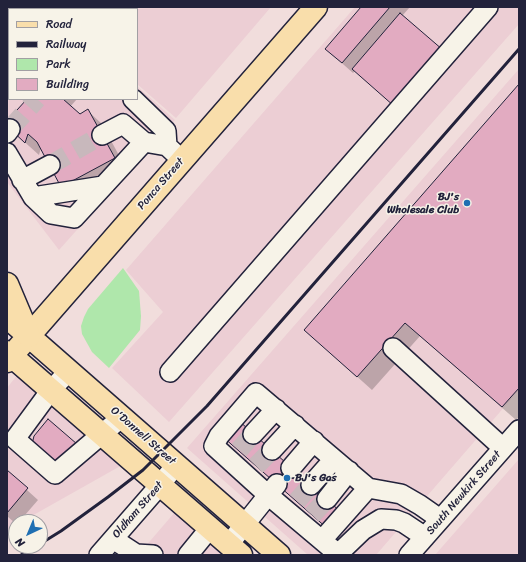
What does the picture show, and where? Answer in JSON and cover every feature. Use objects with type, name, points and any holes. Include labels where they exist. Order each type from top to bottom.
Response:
[{"type":"main road","name":"Ponca Street","points":[[9,356],[29,336],[174,153],[316,7]]},
{"type":"main road","points":[[7,284],[29,336]]},
{"type":"main road","name":"O'Donnell Street","points":[[7,317],[278,555]]},
{"type":"main road","points":[[9,356],[51,390],[235,550]]},
{"type":"street","points":[[170,372],[488,7]]},
{"type":"street","points":[[134,100],[166,131],[174,153]]},
{"type":"street","points":[[102,135],[123,124],[144,142],[174,153]]},
{"type":"street","points":[[7,153],[33,197],[51,214],[74,218],[144,142]]},
{"type":"street","points":[[22,180],[50,165]]},
{"type":"street","points":[[33,197],[103,186]]},
{"type":"street","points":[[393,348],[503,448]]},
{"type":"street","points":[[69,371],[11,435],[55,474],[103,435],[122,417]]},
{"type":"street","points":[[425,537],[396,520],[381,519],[363,530],[338,554],[322,540],[308,520],[235,456],[214,446],[218,436],[256,393],[368,488],[401,494],[440,519]]},
{"type":"street","points":[[254,434],[276,409]]},
{"type":"street","points":[[272,450],[295,425]]},
{"type":"street","name":"South Newkirk Street","points":[[409,555],[519,430]]},
{"type":"street","points":[[291,468],[314,441]]},
{"type":"street","points":[[311,485],[334,459]]},
{"type":"street","name":"Oldham Street","points":[[99,555],[160,485],[176,464]]},
{"type":"street","points":[[327,499],[349,472]]},
{"type":"street","points":[[322,540],[368,488]]},
{"type":"street","points":[[235,550],[244,524],[273,490]]},
{"type":"street","points":[[196,552],[210,528]]},
{"type":"street","points":[[113,539],[136,554],[153,555]]},
{"type":"shaded area","points":[[271,7],[176,118],[138,85],[138,8],[74,8]]},
{"type":"shaded area","points":[[355,7],[519,7],[519,24],[169,422],[112,368],[163,312],[126,270]]},
{"type":"shaded area","points":[[519,69],[519,390],[376,555],[308,555],[187,448]]},
{"type":"shaded area","points":[[138,87],[175,120],[59,250],[7,182],[8,96],[8,100],[138,100]]},
{"type":"shaded area","points":[[18,374],[124,464],[35,514],[8,514],[7,530],[7,388]]},
{"type":"shaded area","points":[[519,459],[519,555],[435,555]]},
{"type":"shaded area","points":[[175,512],[223,555],[138,555]]},
{"type":"green space","points":[[123,268],[139,291],[141,316],[140,330],[109,368],[92,352],[82,334],[81,326],[88,309]]},
{"type":"building","points":[[361,7],[390,7],[342,63],[325,49]]},
{"type":"building","points":[[400,13],[443,50],[394,106],[352,69]]},
{"type":"building","name":"BJ's Wholesale Club","points":[[519,84],[519,388],[502,407],[405,323],[357,377],[304,330]]},
{"type":"building","points":[[26,100],[64,100],[80,114],[88,109],[115,158],[61,187],[37,142],[28,134],[25,143],[7,126],[7,121]]},
{"type":"building","points":[[48,419],[77,444],[62,461],[42,468],[29,456],[34,436]]},
{"type":"building","name":"BJ's Gas","points":[[238,420],[342,513],[328,529],[223,437]]},
{"type":"building","points":[[7,470],[28,488],[7,513]]},
{"type":"tunnel","points":[[10,129],[36,100]]},
{"type":"tunnel","points":[[50,165],[102,135]]},
{"type":"tunnel","points":[[239,450],[253,434]]},
{"type":"tunnel","points":[[256,466],[272,450]]},
{"type":"tunnel","points":[[297,501],[311,485]]},
{"type":"tunnel","points":[[312,515],[327,499]]},
{"type":"railway","points":[[48,539],[108,497],[143,470],[207,406],[519,49]]},
{"type":"place","name":"BJ's Wholesale Club","points":[[467,203]]},
{"type":"place","name":"BJ's Gas","points":[[287,478]]}]
